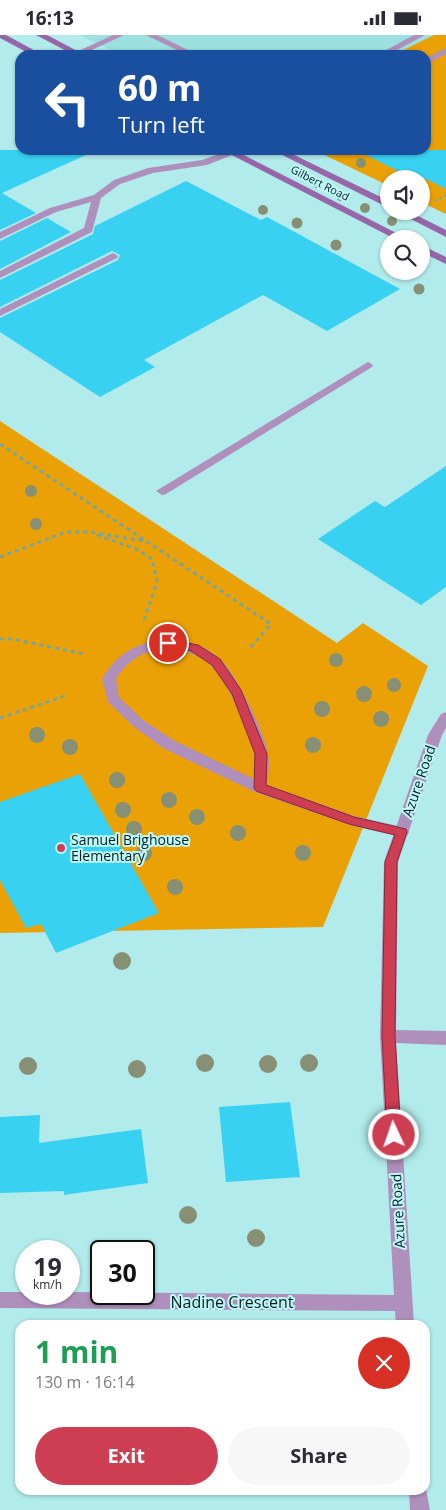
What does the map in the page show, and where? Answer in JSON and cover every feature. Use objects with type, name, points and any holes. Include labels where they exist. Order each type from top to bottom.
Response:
[{"type":"main road","points":[[0,35],[29,50]]},
{"type":"main road","points":[[40,35],[70,50]]},
{"type":"main road","name":"Gilbert Road","points":[[241,155],[386,230]]},
{"type":"main road","name":"Gilbert Road","points":[[287,155],[380,201]]},
{"type":"main road","points":[[418,220],[446,234]]},
{"type":"main road","points":[[430,253],[446,261]]},
{"type":"street","points":[[87,50],[120,35]]},
{"type":"street","points":[[150,35],[184,50]]},
{"type":"street","points":[[390,50],[421,35]]},
{"type":"street","points":[[431,58],[446,51]]},
{"type":"street","points":[[0,236],[53,210],[97,197],[117,182],[151,170],[204,163],[223,155]]},
{"type":"street","points":[[0,275],[89,230],[97,197]]},
{"type":"street","points":[[0,313],[113,256]]},
{"type":"street","points":[[162,491],[368,365]]},
{"type":"street","points":[[260,788],[261,754],[237,693],[216,662],[194,648],[168,643],[142,649],[122,661],[109,679],[113,699],[138,723],[168,744],[260,788],[353,821],[402,832]]},
{"type":"street","name":"Azure Road","points":[[405,1320],[388,1036],[391,862],[435,735],[446,717]]},
{"type":"street","points":[[388,1036],[446,1038]]},
{"type":"street","name":"Nadine Crescent","points":[[0,1300],[404,1303]]},
{"type":"street","points":[[418,1495],[420,1510]]},
{"type":"path","points":[[0,444],[271,623],[249,649]]},
{"type":"path","points":[[0,557],[66,532],[90,532],[147,541]]},
{"type":"path","points":[[90,532],[134,548],[152,559],[157,582],[144,620]]},
{"type":"path","points":[[0,639],[12,639],[84,654]]},
{"type":"path","points":[[0,718],[65,696]]},
{"type":"shaded area","points":[[80,35],[434,35],[403,50],[111,50]]},
{"type":"shaded area","points":[[434,35],[446,35],[446,214],[430,206],[430,170],[380,170],[380,182],[324,155],[431,155],[431,50],[403,50]]},
{"type":"shaded area","points":[[0,421],[337,643],[363,623],[428,666],[323,927],[0,933]]},
{"type":"building","points":[[0,150],[15,150],[15,155],[86,155],[2,193],[36,213],[0,230]]},
{"type":"building","points":[[431,150],[446,150],[446,189],[430,181],[430,170],[396,170],[366,155],[431,155]]},
{"type":"building","points":[[186,181],[261,220],[267,217],[380,278],[380,280],[400,289],[327,331],[263,295],[144,360],[155,367],[100,397],[0,332],[0,318],[118,260],[120,255],[112,251],[0,307],[0,280],[93,234],[95,226]]},
{"type":"building","points":[[47,218],[71,232],[0,269],[0,241]]},
{"type":"building","points":[[446,466],[446,587],[421,605],[318,539],[375,501],[385,507]]},
{"type":"building","name":"Samuel Brighouse Elementary","points":[[80,774],[159,913],[56,953],[41,924],[26,928],[0,880],[0,802]]},
{"type":"building","points":[[290,1102],[300,1177],[226,1182],[219,1107]]},
{"type":"building","points":[[40,1115],[39,1143],[141,1129],[148,1183],[64,1195],[64,1191],[0,1193],[0,1117]]},
{"type":"place","name":"Samuel Brighouse Elementary","points":[[61,848]]},
{"type":"route","points":[[168,643],[194,648],[216,662],[237,693],[261,754],[260,788],[353,821],[402,832],[391,862],[388,1036],[394,1135]]}]
